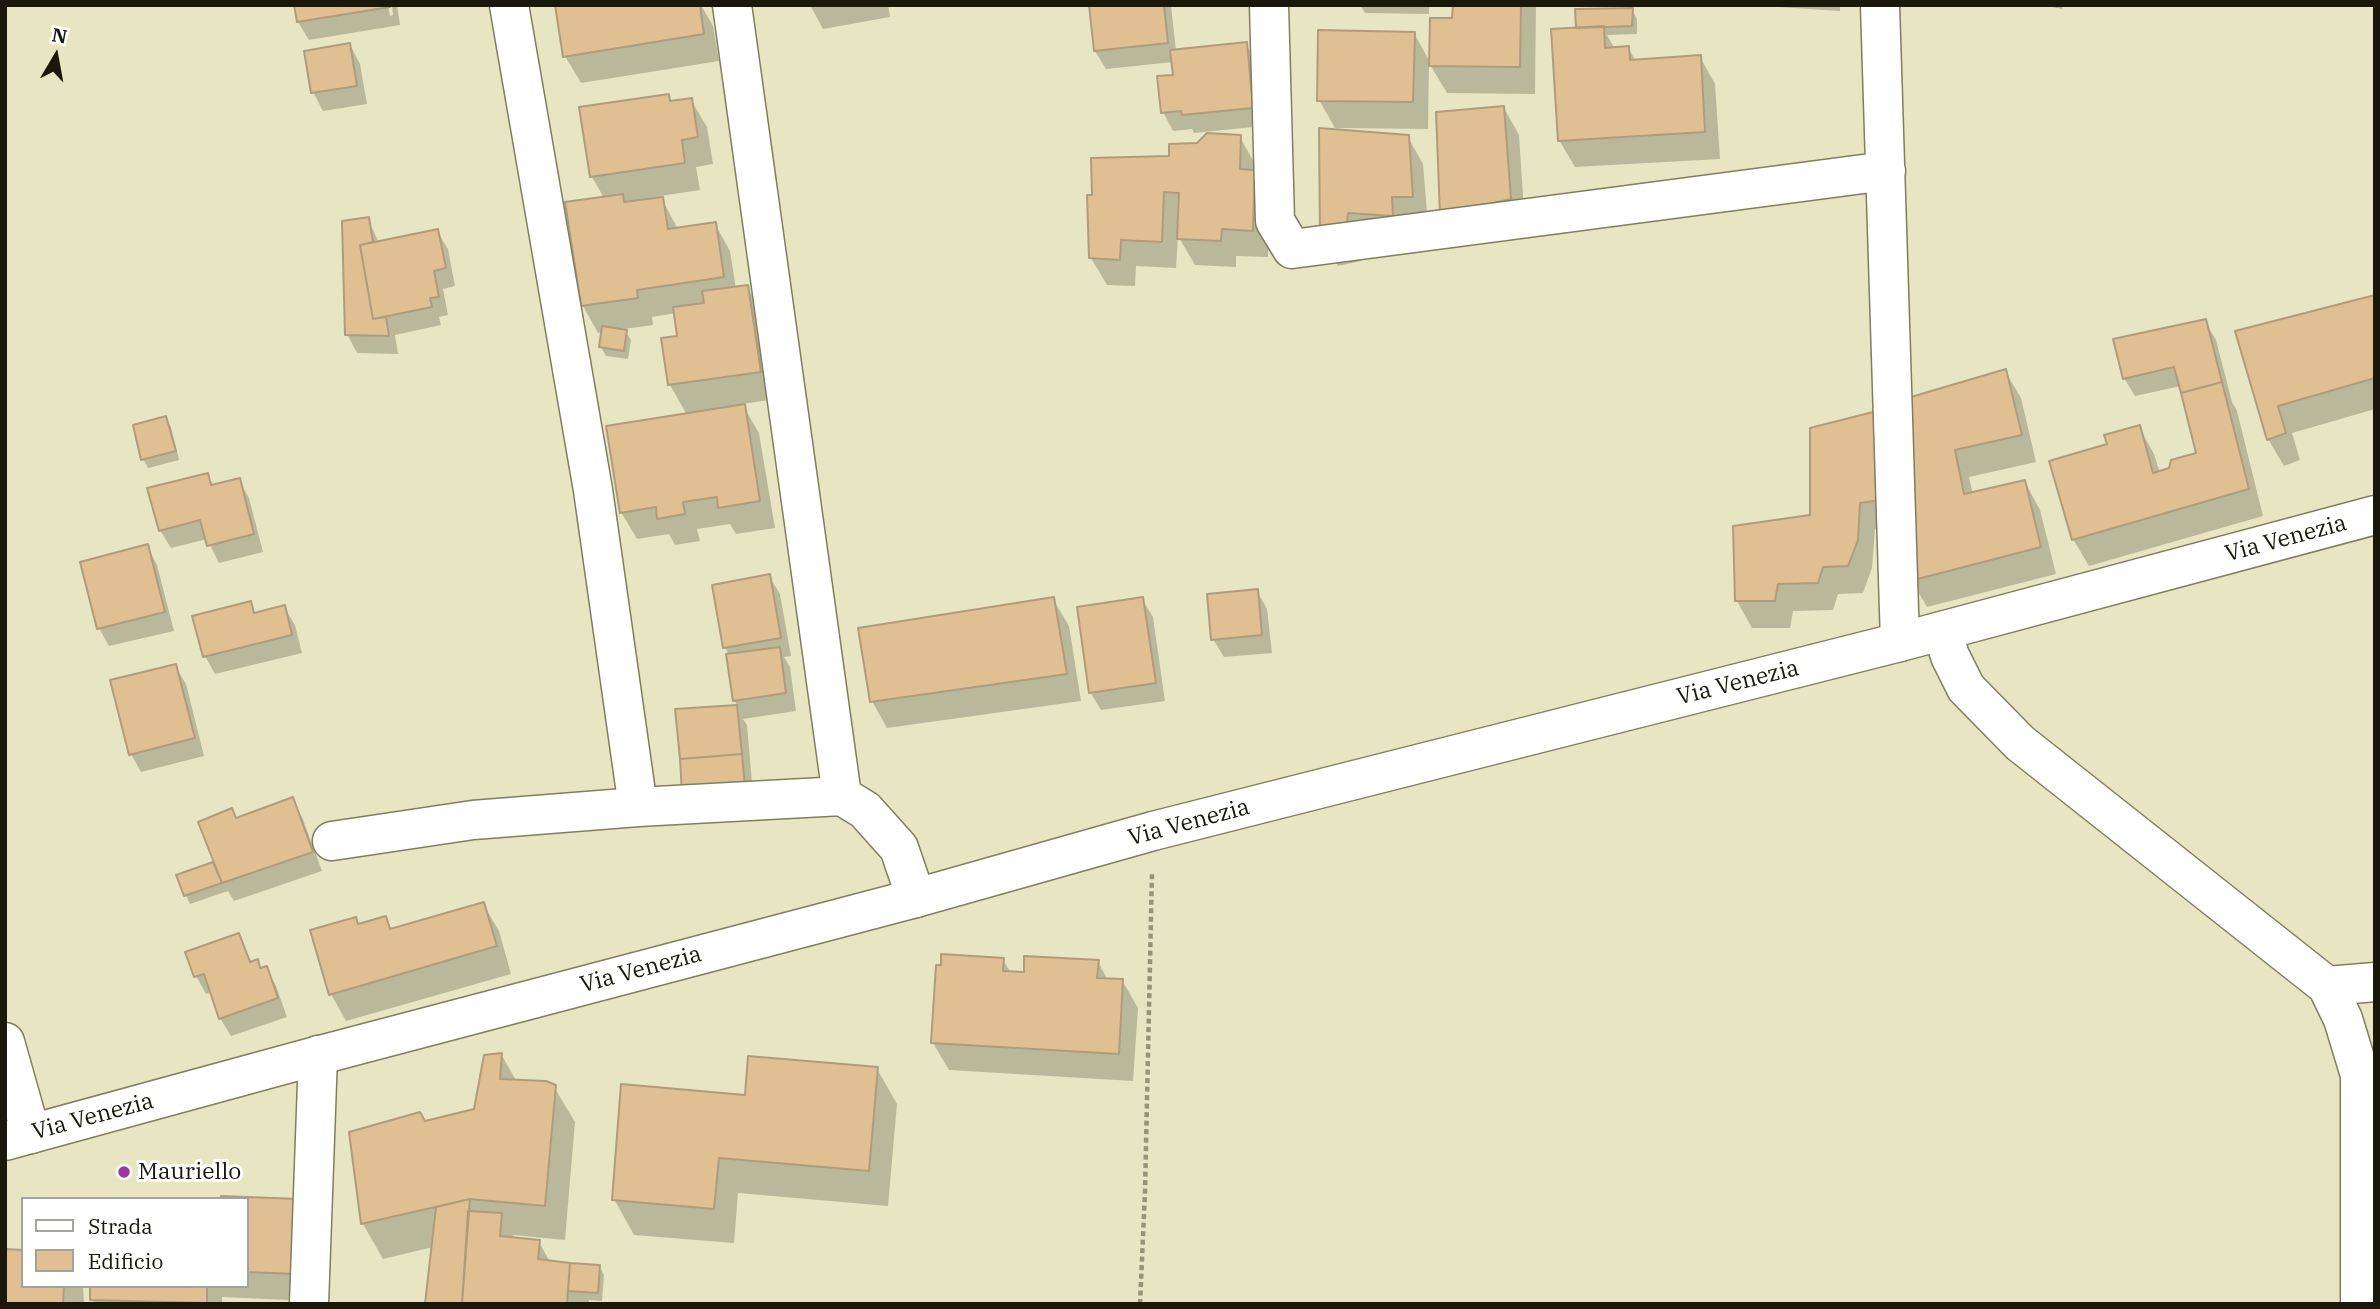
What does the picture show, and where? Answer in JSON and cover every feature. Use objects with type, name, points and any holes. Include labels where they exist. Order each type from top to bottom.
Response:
[{"type":"street","points":[[509,5],[593,490],[638,807]]},
{"type":"street","points":[[732,5],[842,796]]},
{"type":"street","points":[[1269,5],[1275,221],[1292,249],[1886,171]]},
{"type":"street","points":[[1880,5],[1900,642]]},
{"type":"street","name":"Via Venezia","points":[[18,1138],[318,1055],[916,898],[1153,831],[1900,642],[2375,515]]},
{"type":"street","points":[[1942,631],[1950,656],[1966,688],[2021,743],[2327,986],[2343,1019],[2360,1075],[2360,1304]]},
{"type":"street","points":[[331,841],[473,820],[638,807],[842,796],[865,810],[899,848],[916,898]]},
{"type":"street","points":[[2327,986],[2375,982]]},
{"type":"street","points":[[5,1042],[18,1138]]},
{"type":"street","points":[[309,1304],[318,1055]]},
{"type":"path","points":[[1140,1304],[1153,831]]},
{"type":"building","points":[[294,5],[390,5],[390,7],[297,22]]},
{"type":"building","points":[[555,5],[700,5],[704,34],[563,57]]},
{"type":"building","points":[[1089,5],[1164,5],[1168,43],[1094,51]]},
{"type":"building","points":[[1453,5],[1521,5],[1520,67],[1429,66],[1430,18],[1452,18]]},
{"type":"building","points":[[1633,8],[1632,26],[1576,28],[1575,9]]},
{"type":"building","points":[[1604,26],[1605,48],[1629,46],[1630,60],[1701,55],[1705,132],[1558,141],[1551,29]]},
{"type":"building","points":[[1318,30],[1415,32],[1413,102],[1317,101]]},
{"type":"building","points":[[1247,42],[1253,108],[1182,115],[1181,111],[1161,113],[1157,76],[1173,75],[1170,50]]},
{"type":"building","points":[[350,43],[357,86],[311,93],[304,51]]},
{"type":"building","points":[[669,94],[670,101],[692,98],[698,137],[682,140],[685,163],[590,177],[579,107]]},
{"type":"building","points":[[1504,106],[1511,199],[1440,215],[1436,112]]},
{"type":"building","points":[[1319,128],[1409,135],[1413,197],[1392,197],[1393,216],[1348,213],[1346,234],[1320,239]]},
{"type":"building","points":[[1207,133],[1241,135],[1240,169],[1255,170],[1253,231],[1222,229],[1221,241],[1177,239],[1179,193],[1164,192],[1162,242],[1121,240],[1120,260],[1089,258],[1087,195],[1092,195],[1091,158],[1169,156],[1169,144],[1197,143]]},
{"type":"building","points":[[623,194],[624,202],[663,197],[668,229],[716,222],[724,277],[637,290],[638,298],[581,306],[565,202]]},
{"type":"building","points":[[369,217],[373,242],[360,245],[373,319],[386,317],[389,336],[345,335],[342,221]]},
{"type":"building","points":[[438,229],[446,268],[434,271],[439,297],[430,298],[432,307],[373,319],[360,245]]},
{"type":"building","points":[[748,285],[761,372],[668,385],[661,338],[677,336],[673,307],[704,303],[702,291]]},
{"type":"building","points":[[2375,295],[2375,378],[2278,406],[2286,433],[2267,440],[2235,331]]},
{"type":"building","points":[[2206,319],[2222,382],[2181,393],[2174,367],[2123,379],[2113,339]]},
{"type":"building","points":[[602,326],[627,330],[624,351],[599,347]]},
{"type":"building","points":[[2006,369],[2022,435],[1955,450],[1964,494],[2025,480],[2041,547],[1910,581],[1904,399]]},
{"type":"building","points":[[2222,382],[2249,489],[2072,540],[2049,461],[2107,444],[2104,435],[2140,425],[2153,473],[2169,468],[2171,460],[2196,453],[2181,393]]},
{"type":"building","points":[[745,404],[760,501],[718,508],[717,497],[683,502],[685,514],[657,519],[656,507],[620,513],[606,426]]},
{"type":"building","points":[[1877,411],[1882,500],[1860,503],[1858,540],[1848,566],[1823,567],[1818,583],[1778,584],[1775,601],[1735,601],[1733,526],[1810,515],[1810,428]]},
{"type":"building","points":[[166,416],[176,451],[141,460],[133,425]]},
{"type":"building","points":[[208,473],[211,485],[240,478],[254,534],[207,546],[200,520],[159,531],[147,488]]},
{"type":"building","points":[[148,544],[165,612],[97,629],[80,562]]},
{"type":"building","points":[[770,574],[781,638],[723,648],[712,585]]},
{"type":"building","points":[[1258,589],[1262,635],[1211,640],[1207,594]]},
{"type":"building","points":[[1054,597],[1067,674],[870,702],[858,628]]},
{"type":"building","points":[[1143,597],[1156,683],[1089,693],[1077,607]]},
{"type":"building","points":[[251,601],[254,613],[285,605],[292,635],[203,657],[192,616]]},
{"type":"building","points":[[780,647],[786,693],[733,701],[726,654]]},
{"type":"building","points":[[176,664],[195,738],[129,755],[110,680]]},
{"type":"building","points":[[737,705],[742,754],[680,759],[675,709]]},
{"type":"building","points":[[742,754],[745,787],[682,793],[680,759]]},
{"type":"building","points":[[293,797],[313,852],[222,883],[198,822],[232,808],[236,818]]},
{"type":"building","points":[[213,862],[222,883],[184,896],[176,875]]},
{"type":"building","points":[[484,902],[497,946],[329,995],[310,930],[356,917],[358,924],[386,916],[390,929]]},
{"type":"building","points":[[239,933],[250,962],[258,959],[260,968],[267,966],[278,998],[219,1019],[204,974],[194,977],[185,952]]},
{"type":"building","points":[[941,954],[1004,958],[1003,971],[1024,972],[1024,956],[1099,960],[1097,978],[1123,979],[1119,1054],[931,1043],[936,965],[941,965]]},
{"type":"building","points":[[502,1053],[500,1079],[546,1081],[556,1085],[545,1206],[470,1199],[361,1224],[349,1132],[420,1112],[425,1121],[474,1109],[484,1055]]},
{"type":"building","points":[[748,1056],[878,1067],[869,1171],[719,1158],[714,1209],[612,1200],[621,1084],[745,1095]]},
{"type":"building","points":[[248,1197],[299,1199],[297,1274],[248,1272]]},
{"type":"building","points":[[470,1199],[462,1304],[425,1304],[436,1207]]},
{"type":"building","points":[[468,1211],[502,1213],[500,1236],[540,1240],[538,1259],[570,1263],[567,1304],[462,1304]]},
{"type":"building","points":[[5,1249],[21,1250],[21,1288],[64,1288],[63,1304],[5,1304]]},
{"type":"building","points":[[570,1263],[600,1265],[598,1293],[568,1291]]},
{"type":"building","points":[[90,1288],[207,1288],[207,1303],[90,1300]]},
{"type":"building","points":[[207,1303],[207,1304],[167,1304]]},
{"type":"place","name":"Mauriello","points":[[124,1172]]}]
